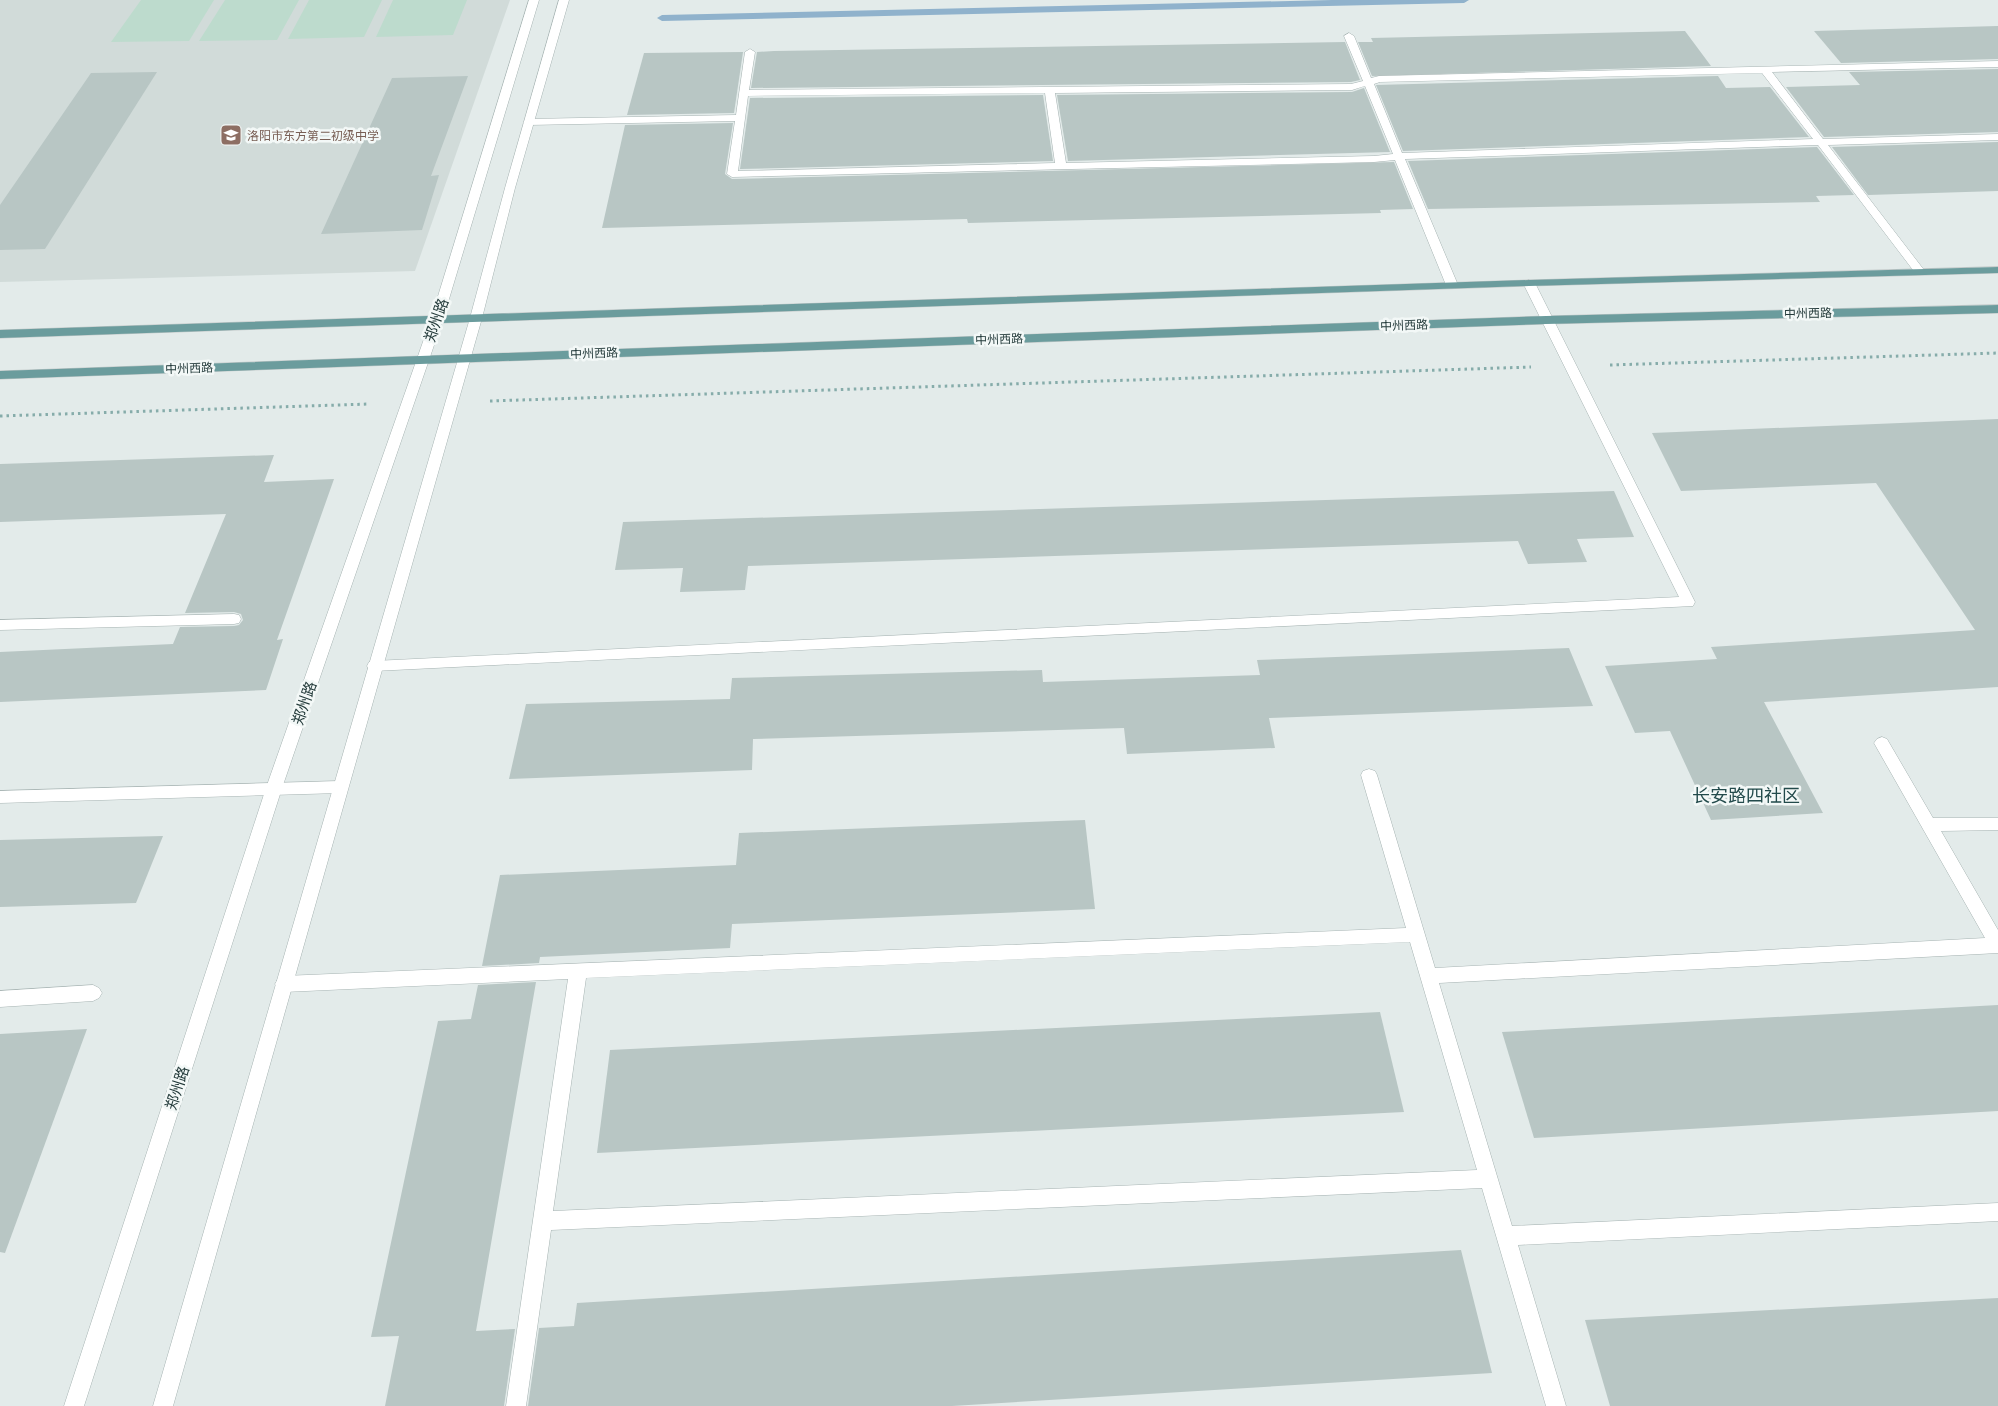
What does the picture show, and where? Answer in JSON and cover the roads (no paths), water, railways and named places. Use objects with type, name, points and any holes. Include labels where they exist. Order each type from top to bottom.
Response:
[{"type":"main road","points":[[0,334],[1452,285],[1998,270]]},
{"type":"main road","name":"中州西路","points":[[0,375],[1546,320],[1998,309]]},
{"type":"street","name":"郑州路","points":[[74,1406],[274,788],[437,319],[534,0]]},
{"type":"street","points":[[163,1406],[374,666],[476,318],[528,122],[564,0]]},
{"type":"street","points":[[1349,36],[1452,285]]},
{"type":"street","points":[[750,52],[732,174],[1374,159],[1418,154],[1998,137]]},
{"type":"street","points":[[744,94],[1352,87],[1379,79],[1998,64]]},
{"type":"street","points":[[1765,70],[1920,272]]},
{"type":"street","points":[[1050,90],[1061,167]]},
{"type":"street","points":[[528,122],[740,118]]},
{"type":"street","points":[[374,666],[1688,602],[1529,283]]},
{"type":"street","points":[[0,625],[234,619]]},
{"type":"street","points":[[1429,976],[1998,946],[1882,743]]},
{"type":"street","points":[[1369,775],[1556,1406]]},
{"type":"street","points":[[0,797],[340,787]]},
{"type":"street","points":[[1928,825],[1998,824]]},
{"type":"street","points":[[284,984],[1416,935]]},
{"type":"street","points":[[516,1406],[578,970]]},
{"type":"street","points":[[0,999],[93,994]]},
{"type":"street","points":[[542,1221],[1489,1179]]},
{"type":"street","points":[[1506,1236],[1998,1212]]},
{"type":"waterway","points":[[662,18],[1464,0]]},
{"type":"place","name":"洛阳市东方第二初级中学","points":[[231,135]]},
{"type":"district","name":"长安路四社区","points":[[1746,795]]}]
